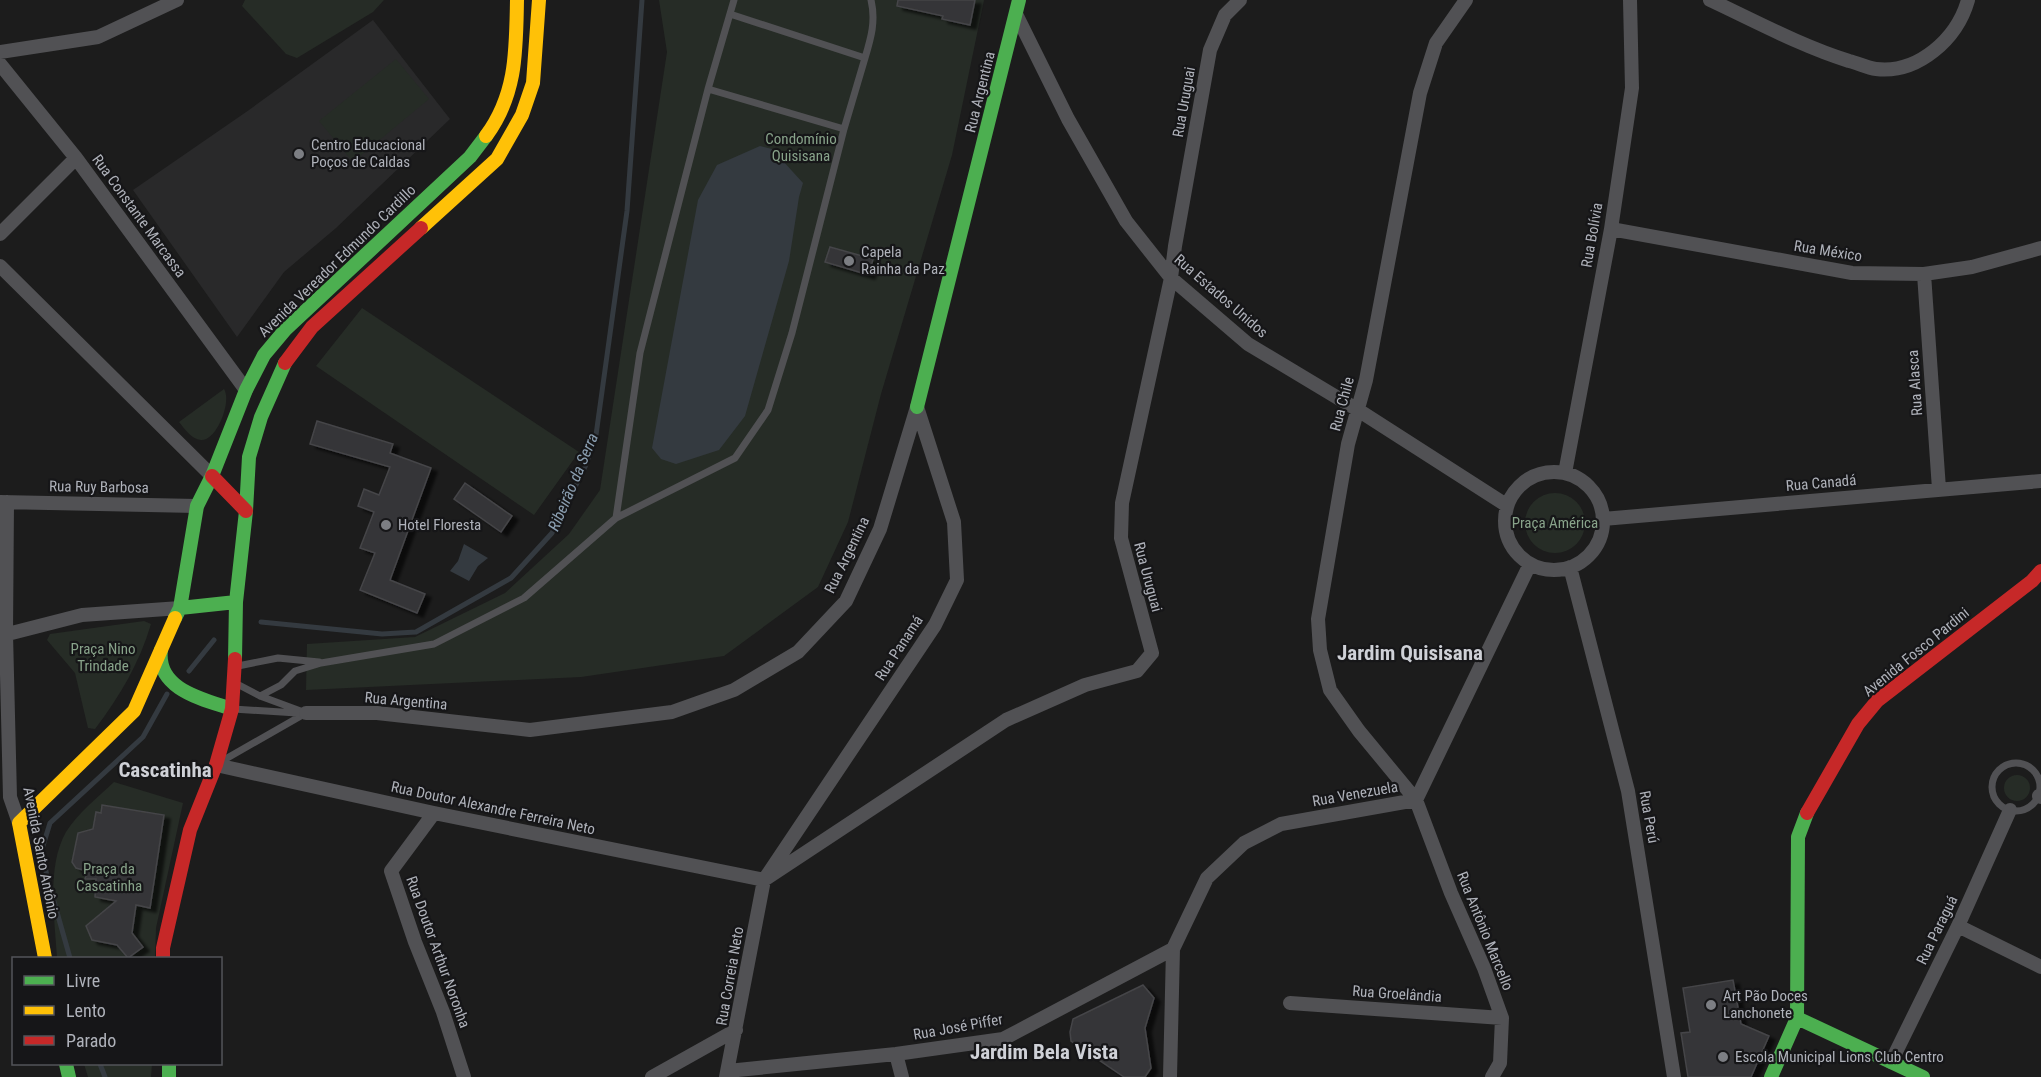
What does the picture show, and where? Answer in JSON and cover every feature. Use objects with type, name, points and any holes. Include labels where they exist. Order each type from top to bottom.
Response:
[{"type":"main road","name":"Avenida Vereador Edmundo Cardillo","points":[[19,823],[134,711],[180,608],[198,506],[246,390],[264,355],[285,330],[470,157],[506,104],[514,66],[518,30],[517,0]]},
{"type":"main road","name":"Avenida Vereador Edmundo Cardillo","points":[[232,708],[235,683],[236,602],[246,511],[249,457],[261,417],[282,367],[318,321],[497,159],[522,115],[532,83],[540,0]]},
{"type":"main road","name":"Rua Argentina","points":[[917,407],[1018,7]]},
{"type":"main road","points":[[212,476],[246,511]]},
{"type":"main road","name":"Avenida Fosco Pardini","points":[[1797,1018],[1798,837],[1809,808],[1858,724],[1877,701],[2038,580]]},
{"type":"main road","points":[[180,608],[236,602]]},
{"type":"main road","points":[[163,957],[163,948],[190,830],[216,765],[232,708],[194,696],[173,684],[165,676],[158,657],[164,641]]},
{"type":"main road","name":"Avenida Santo Antônio","points":[[19,823],[45,957]]},
{"type":"main road","points":[[1772,1077],[1797,1018],[1923,1077]]},
{"type":"street","points":[[0,52],[98,37],[177,0]]},
{"type":"street","name":"Rua Uruguai","points":[[764,880],[1006,720],[1084,685],[1137,671],[1152,653],[1121,538],[1122,503],[1171,278],[1210,50],[1225,15],[1240,0]]},
{"type":"street","name":"Rua Chile","points":[[1416,800],[1359,731],[1330,690],[1320,650],[1318,619],[1348,444],[1366,380],[1420,93],[1436,43],[1466,0]]},
{"type":"street","name":"Rua Bolívia","points":[[1565,473],[1611,229],[1632,88],[1630,0]]},
{"type":"street","points":[[1710,0],[1826,54],[1876,69],[1907,66],[1936,51],[1953,30],[1968,0]]},
{"type":"street","name":"Rua Estados Unidos","points":[[1018,7],[1068,120],[1126,221],[1171,278],[1248,344],[1358,410],[1506,505]]},
{"type":"street","name":"Rua Constante Marcassa","points":[[0,64],[76,158],[246,390]]},
{"type":"street","points":[[0,234],[76,158]]},
{"type":"street","name":"Rua México","points":[[1611,229],[1852,273],[1924,274],[1972,267],[2041,248]]},
{"type":"street","points":[[0,266],[212,476]]},
{"type":"street","name":"Rua Alasca","points":[[1924,274],[1940,489]]},
{"type":"street","name":"Rua Argentina","points":[[306,713],[377,713],[530,730],[672,712],[734,690],[798,652],[846,601],[880,529],[917,407]]},
{"type":"street","name":"Rua Panamá","points":[[764,880],[935,625],[957,580],[954,522],[917,407]]},
{"type":"street","points":[[1551,472],[1565,473],[1580,479],[1592,490],[1600,503],[1603,519],[1602,534],[1595,548],[1584,560],[1557,570],[1544,569],[1530,564],[1519,556],[1508,539],[1504,519],[1506,505],[1513,492],[1530,478],[1551,472]]},
{"type":"street","name":"Rua Canadá","points":[[1603,519],[2041,481]]},
{"type":"street","name":"Rua Ruy Barbosa","points":[[2,500],[198,506]]},
{"type":"street","name":"Avenida Santo Antônio","points":[[2,500],[3,635],[10,797],[19,823]]},
{"type":"street","name":"Rua Venezuela","points":[[1173,949],[1207,878],[1244,843],[1281,825],[1416,800],[1530,564]]},
{"type":"street","name":"Rua Perú","points":[[1570,567],[1628,791],[1674,1077]]},
{"type":"street","points":[[3,635],[82,615],[180,608]]},
{"type":"street","name":"Rua Doutor Alexandre Ferreira Neto","points":[[216,765],[434,813],[764,880]]},
{"type":"street","name":"Rua Antônio Marcello","points":[[1416,800],[1502,1018],[1500,1063],[1492,1077]]},
{"type":"street","name":"Rua Paraguá","points":[[1891,1062],[1958,926],[2010,810]]},
{"type":"street","name":"Rua Doutor Arthur Noronha","points":[[434,813],[391,871],[415,942],[443,1012],[464,1077]]},
{"type":"street","name":"Rua Correia Neto","points":[[727,1074],[764,880]]},
{"type":"street","points":[[1958,926],[2041,967]]},
{"type":"street","points":[[1170,1077],[1173,949]]},
{"type":"street","name":"Rua José Piffer","points":[[727,1074],[1003,1039],[1173,949]]},
{"type":"street","name":"Rua Groelândia","points":[[1290,1003],[1502,1018]]},
{"type":"street","points":[[652,1077],[736,1030]]},
{"type":"street","points":[[896,1054],[902,1077]]},
{"type":"lane","points":[[616,518],[640,353],[708,89],[734,0]]},
{"type":"lane","points":[[260,696],[281,685],[295,671],[321,663],[434,644],[524,598],[616,518],[735,458],[768,410],[811,264],[844,129],[873,34],[874,12],[871,0]]},
{"type":"lane","points":[[730,14],[865,58]]},
{"type":"lane","points":[[708,89],[844,129]]},
{"type":"lane","points":[[234,667],[278,658],[321,663]]},
{"type":"lane","name":"Rua Argentina","points":[[235,683],[260,696],[306,713]]},
{"type":"lane","name":"Rua Argentina","points":[[232,708],[306,713]]},
{"type":"lane","points":[[216,765],[306,713]]},
{"type":"lane","points":[[2021,764],[2035,772],[2039,779],[2040,796],[2024,810],[2010,810],[1997,802],[1992,786],[1998,771],[2004,766],[2021,764]]},
{"type":"shaded area","name":"Centro Educacional Poços de Caldas","points":[[373,20],[450,119],[336,228],[284,272],[237,337],[133,190]]},
{"type":"shaded area","points":[[760,146],[772,149],[803,183],[789,261],[745,416],[719,450],[676,464],[661,459],[652,448],[698,200],[717,165]]},
{"type":"shaded area","points":[[464,544],[488,558],[478,566],[469,581],[450,571],[458,561]]},
{"type":"green space","points":[[245,0],[384,0],[373,12],[297,58],[286,54],[242,6]]},
{"type":"green space","name":"Condomínio Quisisana","points":[[659,0],[984,0],[952,155],[881,394],[848,522],[818,587],[724,656],[581,677],[306,690],[307,644],[415,637],[505,593],[569,534],[600,490],[667,52]]},
{"type":"green space","points":[[396,59],[429,99],[353,162],[319,121]]},
{"type":"green space","points":[[362,308],[579,452],[534,515],[316,366]]},
{"type":"green space","points":[[224,389],[226,402],[222,419],[207,439],[194,438],[179,422]]},
{"type":"green space","name":"Praça América","points":[[1549,493],[1561,493],[1572,498],[1580,506],[1585,523],[1583,535],[1572,548],[1561,553],[1549,553],[1538,548],[1530,540],[1525,529],[1525,517],[1530,506],[1538,498]]},
{"type":"green space","name":"Praça Nino Trindade","points":[[144,621],[151,624],[141,653],[128,679],[95,729],[88,728],[75,673],[47,640],[50,634]]},
{"type":"green space","points":[[2017,775],[2026,779],[2030,788],[2026,797],[2017,801],[2008,797],[2004,788],[2008,779]]},
{"type":"green space","name":"Praça da Cascatinha","points":[[114,782],[183,803],[156,928],[155,957],[57,957],[53,894],[56,861],[66,832],[88,806]]},
{"type":"green space","points":[[84,1065],[152,1065],[151,1077],[88,1077]]},
{"type":"building","points":[[898,0],[975,0],[970,25],[942,19],[943,16],[897,6]]},
{"type":"building","name":"Capela Rainha da Paz","points":[[830,247],[873,259],[869,275],[825,262]]},
{"type":"building","points":[[317,421],[393,444],[390,453],[431,468],[390,580],[425,594],[417,613],[360,590],[375,553],[360,548],[374,512],[358,506],[364,489],[379,495],[390,467],[310,444]]},
{"type":"building","points":[[465,483],[512,516],[501,532],[454,499]]},
{"type":"building","points":[[102,805],[164,815],[150,908],[136,905],[132,933],[143,947],[129,957],[117,945],[92,940],[86,926],[116,901],[95,897],[96,879],[85,879],[87,871],[76,868],[72,862],[78,833],[93,829],[96,812],[101,813]]},
{"type":"building","name":"Escola Municipal Lions Club Centro","points":[[1733,980],[1741,1024],[1769,1036],[1751,1077],[1688,1077],[1681,1033],[1690,1032],[1683,988]]},
{"type":"building","points":[[1143,985],[1154,998],[1145,1028],[1151,1068],[1145,1077],[1124,1077],[1071,1041],[1070,1032],[1073,1019]]},
{"type":"waterway","name":"Ribeirão da Serra","points":[[261,622],[382,634],[416,632],[511,578],[552,533],[585,467],[596,435],[627,211],[642,0]]},
{"type":"waterway","name":"Ribeirão da Serra","points":[[189,671],[214,640]]},
{"type":"waterway","name":"Ribeirão da Serra","points":[[70,957],[47,877],[42,849],[50,823],[143,737],[167,694]]},
{"type":"waterway","name":"Ribeirão da Serra","points":[[100,1065],[105,1077]]},
{"type":"traffic: fast","points":[[917,407],[1019,0]]},
{"type":"traffic: fast","points":[[175,618],[180,608],[197,506],[212,476],[246,390],[264,355],[285,330],[470,157],[486,136]]},
{"type":"traffic: fast","points":[[235,659],[236,602],[246,511],[249,457],[261,417],[285,363]]},
{"type":"traffic: fast","points":[[180,608],[236,602]]},
{"type":"traffic: fast","points":[[161,650],[161,663],[173,683],[195,696],[232,709]]},
{"type":"traffic: fast","points":[[1771,1077],[1797,1018],[1798,837],[1807,813]]},
{"type":"traffic: fast","points":[[1797,1018],[1923,1077]]},
{"type":"traffic: fast","points":[[66,1065],[69,1077]]},
{"type":"traffic: fast","points":[[169,1065],[169,1077]]},
{"type":"traffic: slow","points":[[486,136],[504,104],[513,71],[517,0]]},
{"type":"traffic: slow","points":[[421,228],[497,159],[522,115],[533,83],[539,0]]},
{"type":"traffic: slow","points":[[45,957],[19,823],[134,711],[175,618]]},
{"type":"traffic: jam","points":[[285,363],[312,327],[421,228]]},
{"type":"traffic: jam","points":[[212,476],[246,511]]},
{"type":"traffic: jam","points":[[1807,813],[1858,724],[1877,701],[2032,581],[2041,571]]},
{"type":"traffic: jam","points":[[163,957],[163,948],[190,830],[216,765],[232,709],[235,659]]},
{"type":"place","name":"Centro Educacional Poços de Caldas","points":[[299,154]]},
{"type":"place","name":"Capela Rainha da Paz","points":[[849,261]]},
{"type":"place","name":"Hotel Floresta","points":[[386,525]]},
{"type":"place","name":"Art Pão Doces Lanchonete","points":[[1711,1005]]},
{"type":"place","name":"Escola Municipal Lions Club Centro","points":[[1723,1057]]},
{"type":"district","name":"Jardim Quisisana","points":[[1410,653]]},
{"type":"district","name":"Cascatinha","points":[[165,770]]},
{"type":"district","name":"Jardim Bela Vista","points":[[1044,1052]]}]
